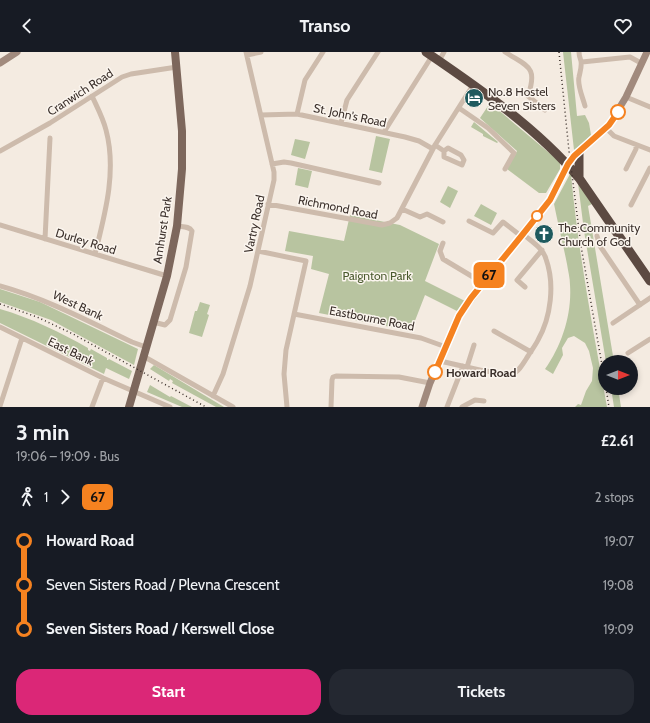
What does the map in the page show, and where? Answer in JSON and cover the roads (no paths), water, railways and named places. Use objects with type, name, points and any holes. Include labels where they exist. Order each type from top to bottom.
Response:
[{"type":"highway","points":[[432,56],[520,121],[568,164],[650,281]]},
{"type":"highway","points":[[579,153],[579,178]]},
{"type":"main road","points":[[0,63],[17,52]]},
{"type":"main road","name":"Amhurst Park","points":[[129,407],[154,322],[177,226],[182,163],[182,121],[175,52]]},
{"type":"main road","points":[[422,407],[430,383],[459,316],[482,283],[550,200],[568,164],[606,128],[616,114],[626,97],[647,52]]},
{"type":"street","points":[[247,54],[261,52]]},
{"type":"street","points":[[297,114],[305,80],[323,52]]},
{"type":"street","points":[[341,124],[347,100],[378,52]]},
{"type":"street","points":[[384,132],[432,56],[444,52]]},
{"type":"street","points":[[505,52],[529,68],[532,72],[533,79],[528,96],[545,110]]},
{"type":"street","points":[[579,52],[582,62],[581,74],[579,78],[580,90],[585,106]]},
{"type":"street","name":"Vartry Road","points":[[212,396],[223,374],[250,286],[274,180],[272,164],[247,54]]},
{"type":"street","points":[[582,62],[630,57],[641,63]]},
{"type":"street","name":"Cranwich Road","points":[[0,150],[50,123],[122,77],[131,74],[177,67]]},
{"type":"street","name":"Richmond Road","points":[[268,204],[382,225],[390,223],[397,218],[434,147],[473,85]]},
{"type":"street","points":[[92,96],[102,117],[106,130],[110,147],[111,164],[108,196],[95,254]]},
{"type":"street","points":[[626,97],[650,107]]},
{"type":"street","points":[[459,108],[488,128],[514,153],[505,169]]},
{"type":"street","name":"St. John's Road","points":[[261,115],[297,114],[384,132],[419,141],[444,151]]},
{"type":"street","points":[[606,128],[614,136],[650,150]]},
{"type":"street","points":[[45,239],[50,138]]},
{"type":"street","points":[[626,169],[636,149],[636,145]]},
{"type":"street","points":[[272,164],[284,162],[292,163],[379,182]]},
{"type":"street","points":[[631,205],[650,168]]},
{"type":"street","points":[[402,209],[420,217],[427,214],[443,222]]},
{"type":"street","points":[[440,361],[465,367],[514,374],[531,352],[538,340],[543,329],[549,305],[551,286],[550,275],[542,250],[503,222],[492,233],[469,221]]},
{"type":"street","name":"Durley Road","points":[[0,225],[166,276]]},
{"type":"street","points":[[154,322],[164,325],[170,320],[186,267],[192,231],[190,228],[177,226]]},
{"type":"street","points":[[597,236],[599,244],[640,305]]},
{"type":"street","points":[[599,244],[605,241]]},
{"type":"street","points":[[443,242],[440,251],[443,259],[482,283]]},
{"type":"street","points":[[525,287],[517,280],[542,250]]},
{"type":"street","points":[[258,251],[306,261],[286,350],[284,374],[287,407]]},
{"type":"street","name":"West Bank","points":[[0,286],[28,294],[48,302],[132,342],[146,347]]},
{"type":"street","points":[[613,323],[650,298]]},
{"type":"street","name":"Eastbourne Road","points":[[294,314],[421,338],[446,347]]},
{"type":"street","name":"East Bank","points":[[0,327],[103,378],[134,390],[170,407]]},
{"type":"street","points":[[494,331],[531,352]]},
{"type":"street","points":[[0,406],[22,338]]},
{"type":"street","points":[[628,353],[650,339]]},
{"type":"street","points":[[447,407],[474,345]]},
{"type":"street","points":[[144,356],[233,407]]},
{"type":"street","points":[[331,407],[333,377],[399,377],[430,383]]},
{"type":"street","points":[[92,407],[103,378]]},
{"type":"street","points":[[462,407],[475,400],[484,401]]},
{"type":"railway","points":[[559,52],[569,151],[581,246],[600,355]]},
{"type":"railway","points":[[0,304],[37,317],[73,334],[206,407]]},
{"type":"railway","points":[[607,395],[609,407]]},
{"type":"place","name":"No.8 Hostel Seven Sisters","points":[[474,98]]},
{"type":"place","name":"The Community Church of God","points":[[544,234]]},
{"type":"place","name":"Howard Road","points":[[435,372]]},
{"type":"park label","name":"Paignton Park","points":[[377,275]]}]
